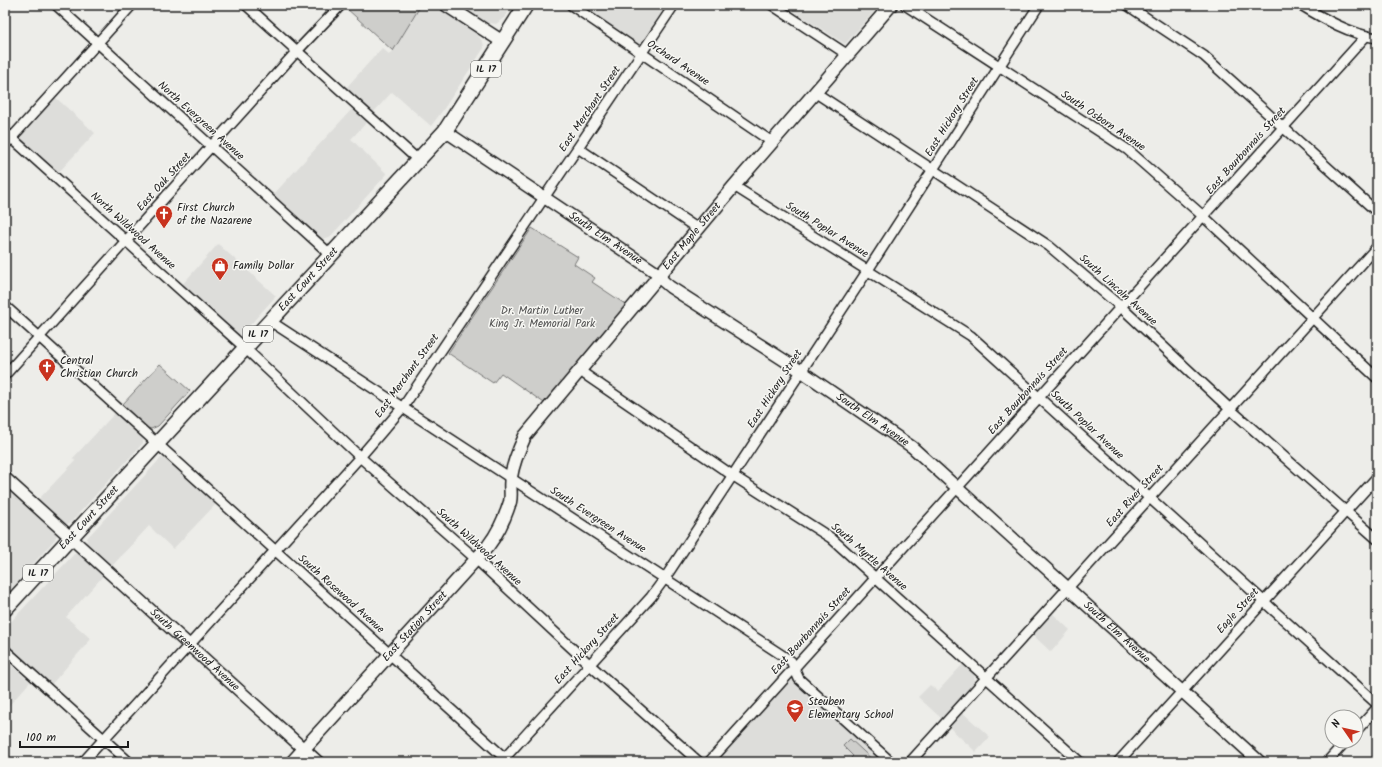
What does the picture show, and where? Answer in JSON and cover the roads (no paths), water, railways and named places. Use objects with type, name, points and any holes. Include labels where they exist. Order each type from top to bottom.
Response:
[{"type":"main road","points":[[446,5],[503,42]]},
{"type":"main road","name":"East Court Street","points":[[5,610],[445,131],[526,5]]},
{"type":"main road","name":"East Maple Street","points":[[511,478],[519,449],[525,436],[734,186],[816,93],[890,5]]},
{"type":"main road","name":"East Station Street","points":[[292,762],[496,536],[510,500],[511,478]]},
{"type":"street","name":"North Evergreen Avenue","points":[[56,5],[331,255]]},
{"type":"street","points":[[5,145],[8,135],[98,43],[132,5]]},
{"type":"street","points":[[246,5],[418,160]]},
{"type":"street","name":"East Oak Street","points":[[5,375],[297,51],[341,5]]},
{"type":"street","name":"Orchard Avenue","points":[[571,5],[772,142]]},
{"type":"street","name":"East Merchant Street","points":[[83,762],[276,551],[403,407],[674,5]]},
{"type":"street","points":[[772,5],[848,55]]},
{"type":"street","name":"South Osborn Avenue","points":[[905,5],[1128,150],[1203,216],[1377,378]]},
{"type":"street","name":"East Hickory Street","points":[[505,761],[651,597],[665,578],[934,169],[1038,5]]},
{"type":"street","points":[[1127,5],[1204,56],[1377,212]]},
{"type":"street","points":[[1301,5],[1323,19],[1366,36],[1377,38]]},
{"type":"street","name":"East Bourbonnais Street","points":[[709,762],[1366,36]]},
{"type":"street","name":"South Lincoln Avenue","points":[[816,93],[1050,246],[1121,307],[1230,409],[1377,539]]},
{"type":"street","name":"South Elm Avenue","points":[[445,131],[660,275],[663,281],[670,287],[801,371],[912,447],[958,487],[1067,589],[1260,762]]},
{"type":"street","name":"North Wildwood Avenue","points":[[8,135],[245,348]]},
{"type":"street","points":[[578,148],[698,229]]},
{"type":"street","name":"South Poplar Avenue","points":[[734,186],[971,336],[1149,499],[1377,704]]},
{"type":"street","name":"East River Street","points":[[910,762],[1377,247]]},
{"type":"street","name":"South Rosewood Avenue","points":[[5,306],[390,654],[505,761]]},
{"type":"street","name":"South Evergreen Avenue","points":[[270,321],[791,660],[799,679],[891,762]]},
{"type":"street","name":"South Wildwood Avenue","points":[[245,348],[360,457],[476,559],[699,762]]},
{"type":"street","name":"South Myrtle Avenue","points":[[580,371],[732,475],[831,538],[1080,762]]},
{"type":"street","name":"Eagle Street","points":[[1118,762],[1377,477]]},
{"type":"street","name":"South Greenwood Avenue","points":[[5,478],[318,762]]},
{"type":"street","points":[[5,650],[129,762]]},
{"type":"street","points":[[1364,722],[1377,708]]},
{"type":"street","points":[[1326,762],[1338,749]]},
{"type":"place","name":"First Church of the Nazarene","points":[[164,229]]},
{"type":"place","name":"Family Dollar","points":[[220,281]]},
{"type":"place","name":"Central Christian Church","points":[[47,382]]},
{"type":"place","name":"Steuben Elementary School","points":[[795,723]]},
{"type":"park label","name":"Dr. Martin Luther King Jr. Memorial Park","points":[[542,317]]}]
